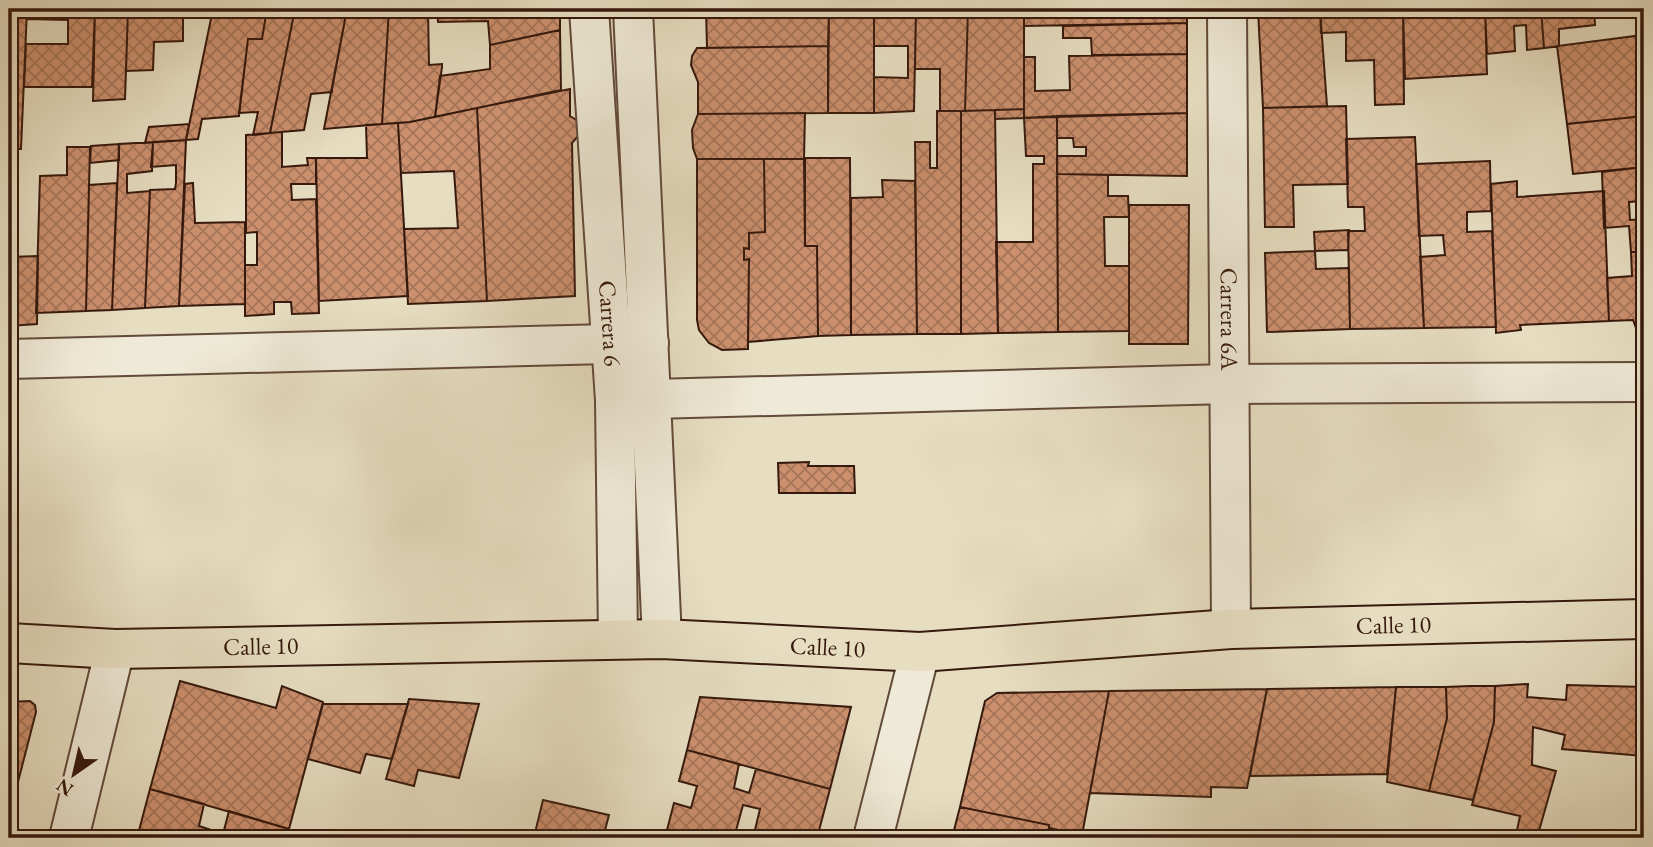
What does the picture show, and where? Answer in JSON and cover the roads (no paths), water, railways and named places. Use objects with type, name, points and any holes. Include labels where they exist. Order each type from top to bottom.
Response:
[{"type":"main road","name":"Calle 10","points":[[10,641],[115,649],[662,639],[920,652],[1231,629],[1644,618]]},
{"type":"street","name":"Carrera 6","points":[[589,9],[611,342],[633,399],[656,539],[662,639]]},
{"type":"street","name":"Carrera 6","points":[[618,639],[633,399],[649,343],[632,9]]},
{"type":"street","name":"Carrera 6A","points":[[1227,9],[1231,629]]},
{"type":"street","points":[[9,359],[649,343]]},
{"type":"street","points":[[633,399],[1229,384],[1644,382]]},
{"type":"street","points":[[69,838],[115,649]]},
{"type":"street","points":[[873,838],[920,652]]}]
